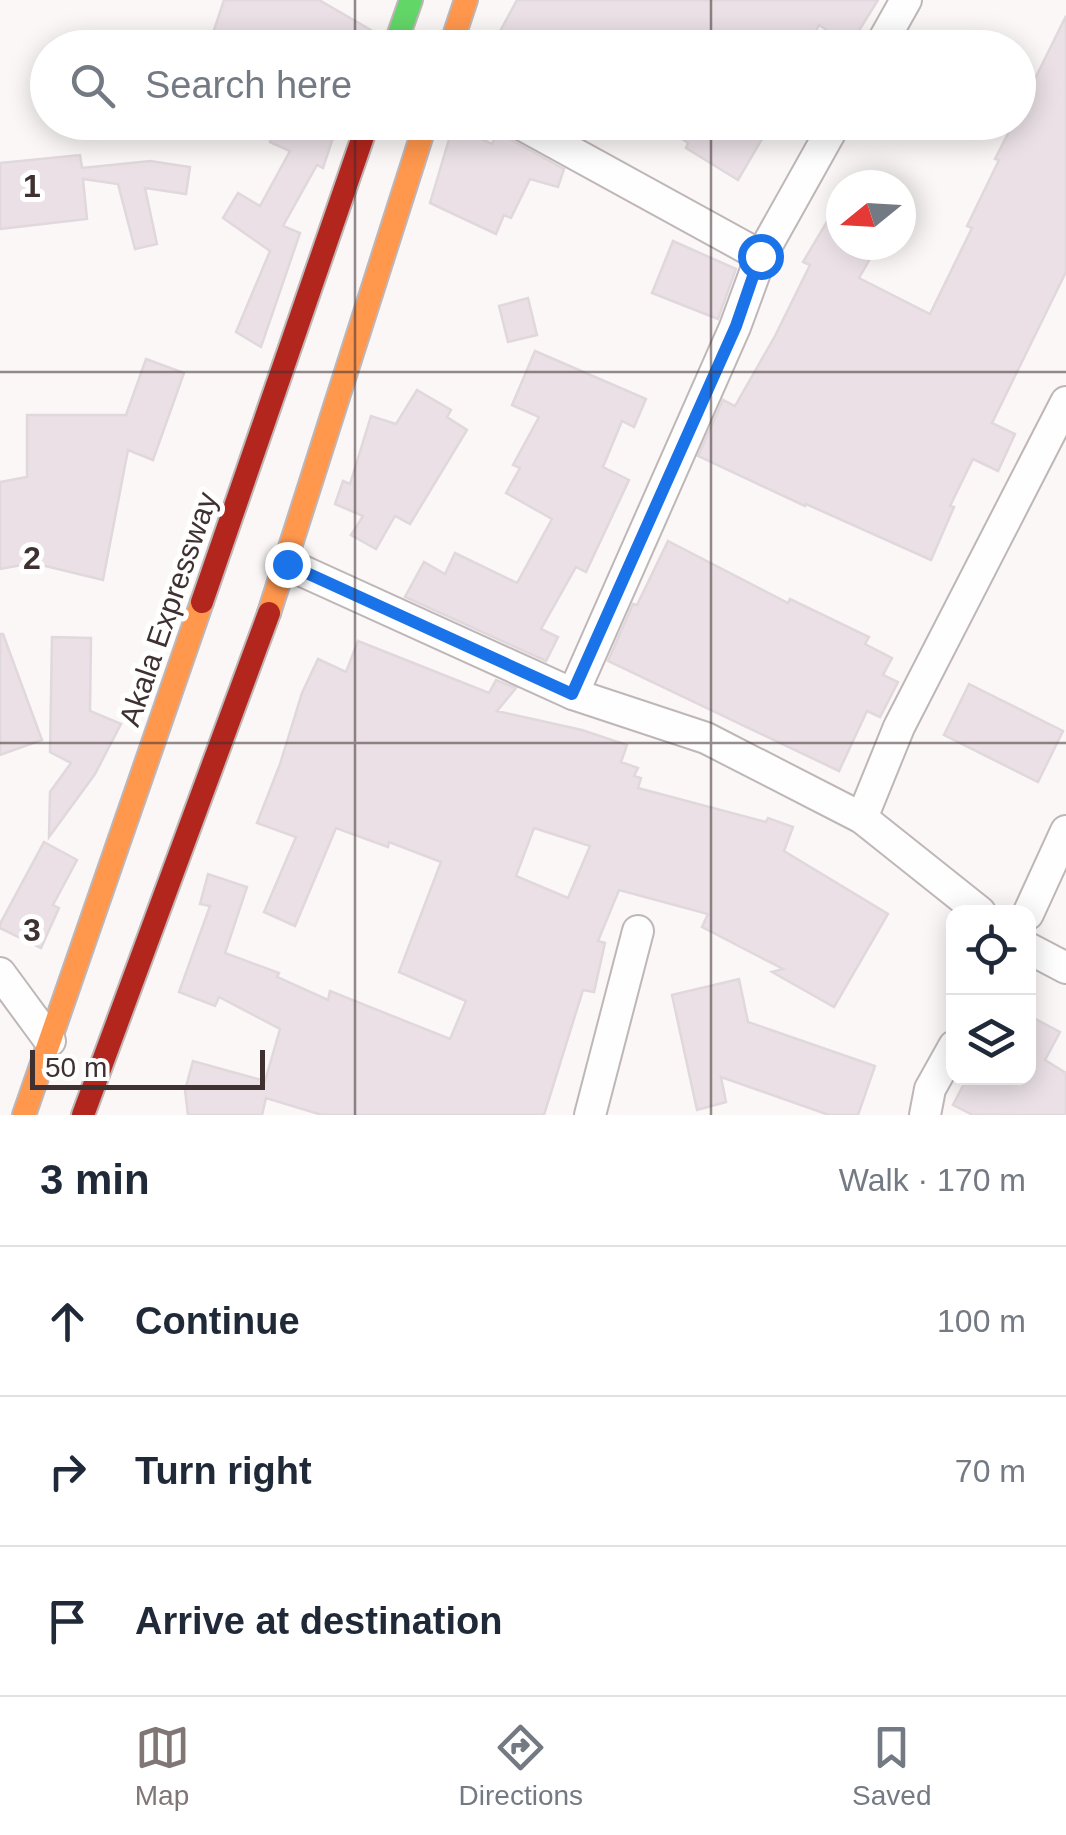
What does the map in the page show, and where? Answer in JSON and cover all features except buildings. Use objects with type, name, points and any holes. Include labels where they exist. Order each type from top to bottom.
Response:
[{"type":"main road","points":[[400,30],[411,0]]},
{"type":"main road","points":[[456,30],[466,0]]},
{"type":"main road","name":"Akala Expressway","points":[[24,1115],[362,140]]},
{"type":"main road","points":[[95,1109],[287,564],[420,140]]},
{"type":"street","points":[[889,30],[906,0]]},
{"type":"street","points":[[550,140],[760,256]]},
{"type":"street","points":[[572,694],[736,326],[760,256],[826,140]]},
{"type":"street","points":[[862,818],[899,727],[1066,402]]},
{"type":"street","points":[[287,564],[572,694],[706,738],[862,818],[971,905]]},
{"type":"street","points":[[1032,905],[1066,831]]},
{"type":"street","points":[[590,1115],[638,931]]},
{"type":"street","points":[[1036,953],[1066,968]]},
{"type":"street","points":[[0,974],[50,1042]]},
{"type":"street","points":[[926,1115],[930,1089],[946,1056]]},
{"type":"traffic: fast","points":[[400,30],[411,0]]},
{"type":"traffic: slow","points":[[456,30],[466,0]]},
{"type":"traffic: slow","points":[[269,613],[420,140]]},
{"type":"traffic: slow","points":[[24,1115],[202,602]]},
{"type":"traffic: jam","points":[[202,602],[362,140]]},
{"type":"traffic: jam","points":[[83,1115],[269,613]]},
{"type":"route","points":[[287,564],[572,694],[736,326],[760,256]]}]
